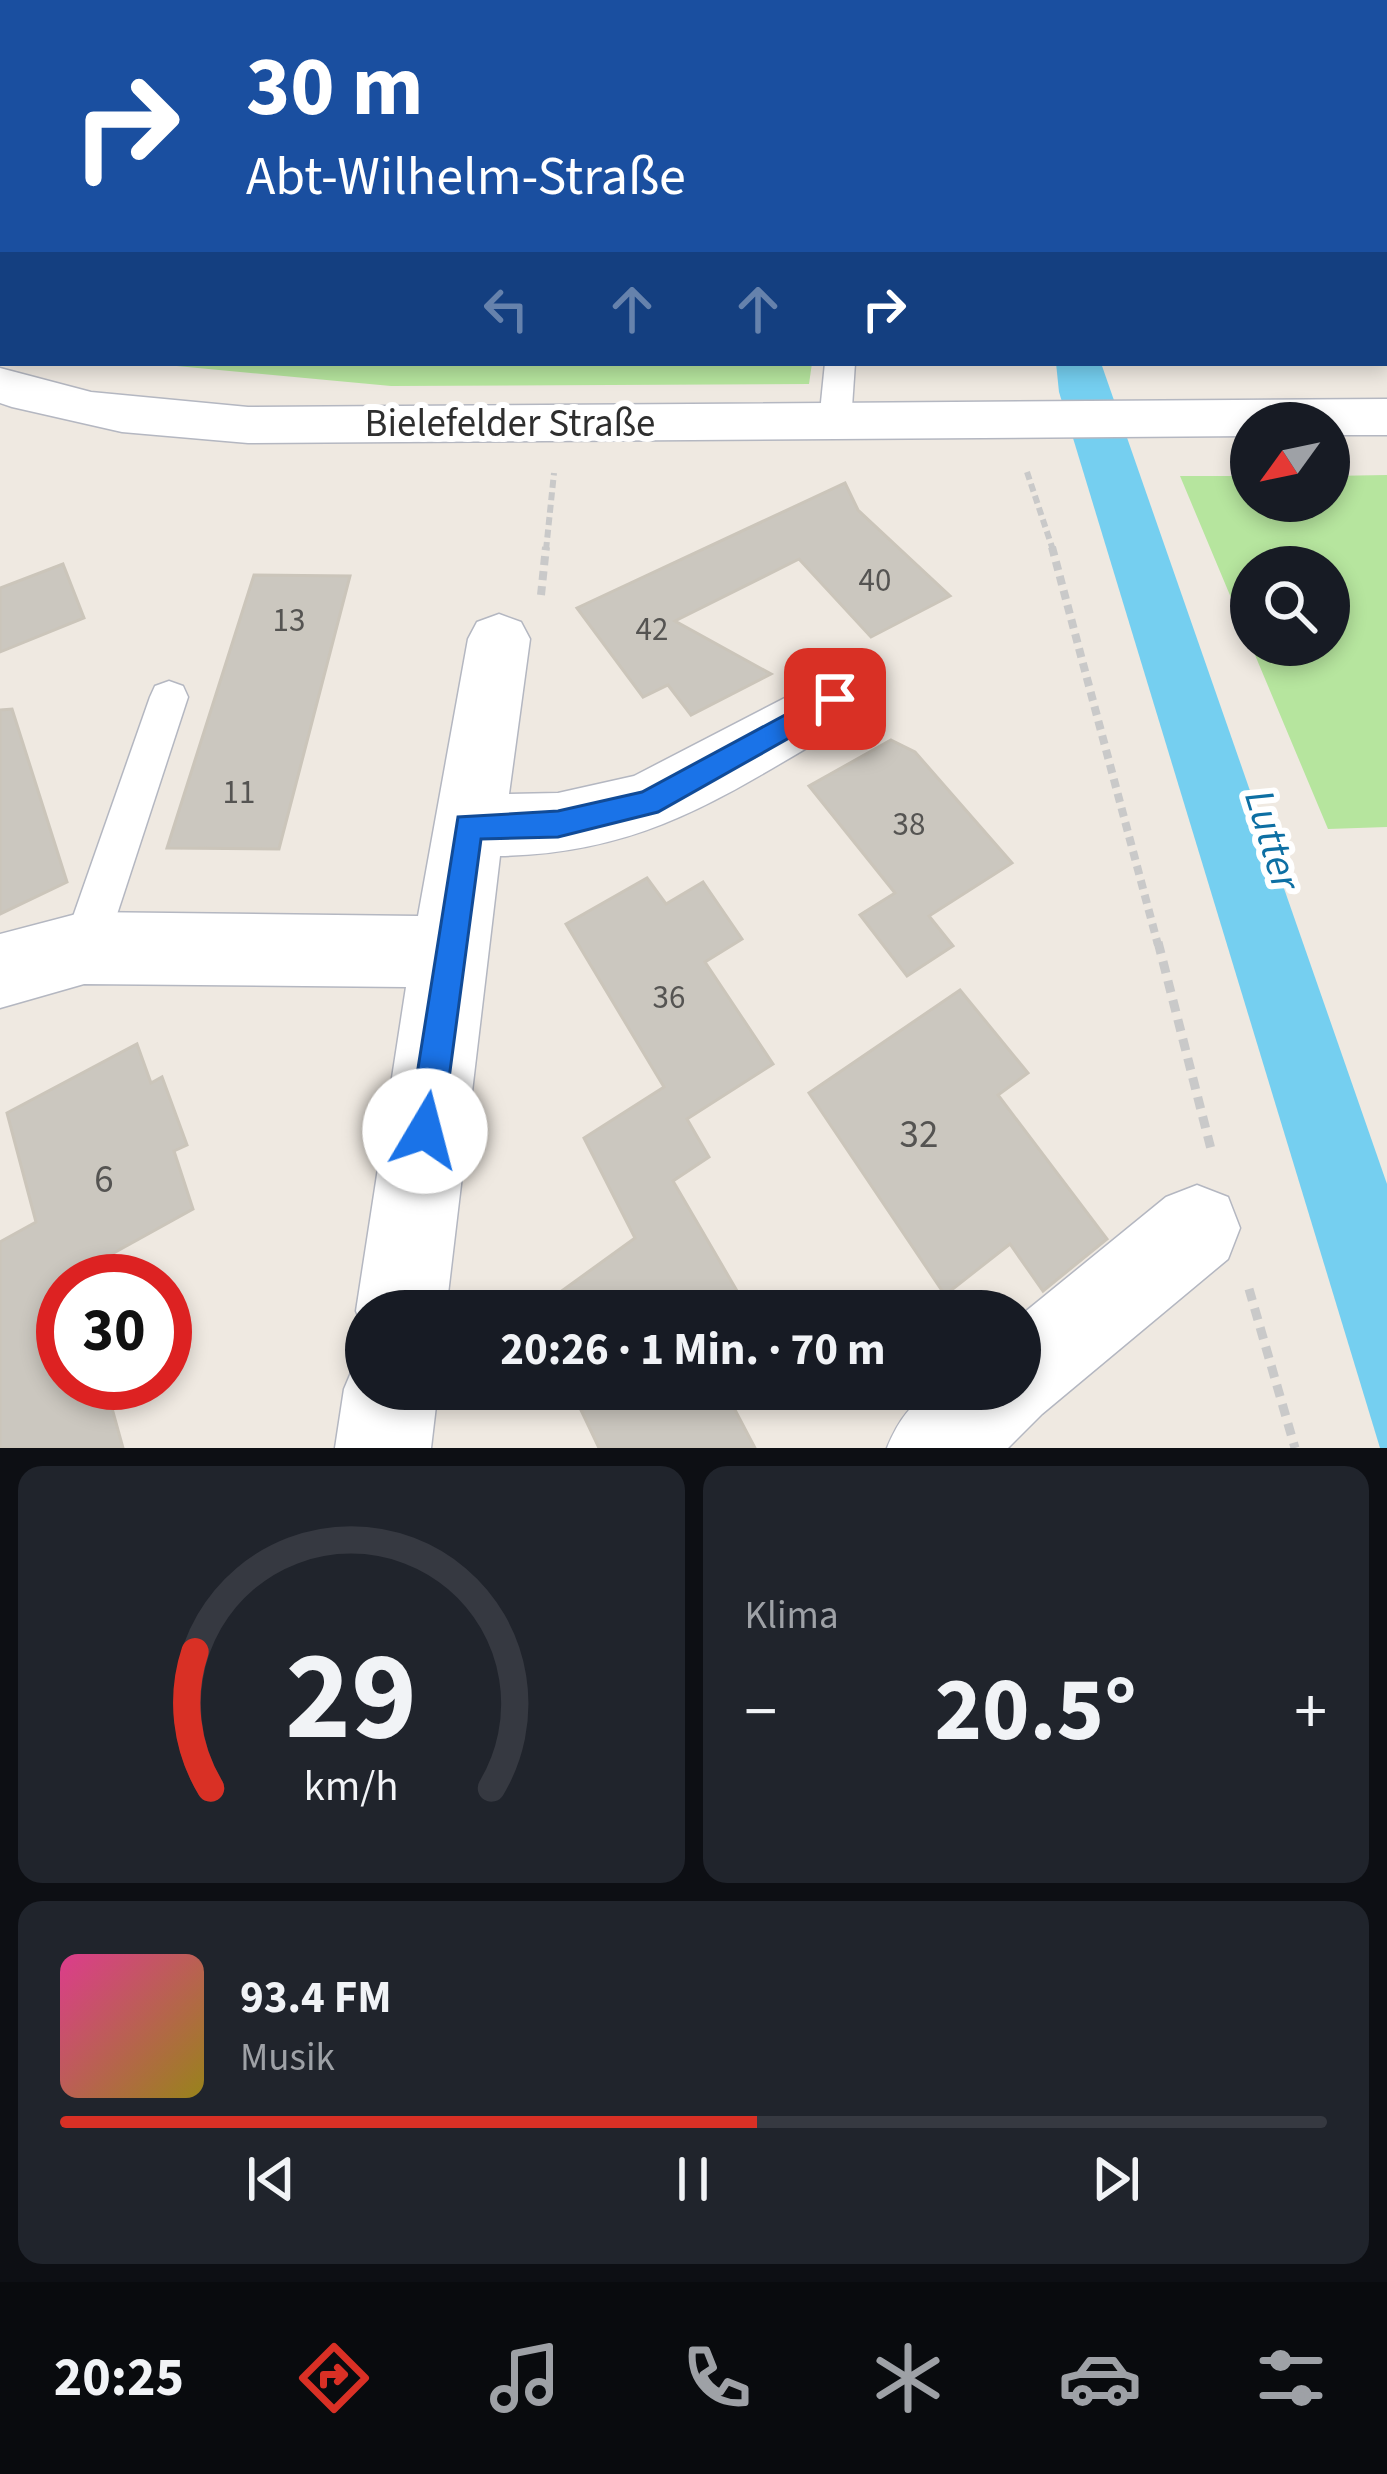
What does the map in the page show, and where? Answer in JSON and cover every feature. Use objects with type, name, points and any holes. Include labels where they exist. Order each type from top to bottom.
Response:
[{"type":"street","name":"Bielefelder Straße","points":[[0,385],[49,402],[133,418],[248,425],[835,422],[1023,437],[1159,419],[1387,417]]},
{"type":"street","points":[[404,1290],[449,952],[499,639]]},
{"type":"street","points":[[468,826],[558,824],[648,803],[835,699]]},
{"type":"street","points":[[0,970],[84,948],[449,952]]},
{"type":"street","points":[[1041,1360],[1219,1225]]},
{"type":"street","points":[[383,1448],[388,1410]]},
{"type":"street","points":[[935,1448],[980,1410]]},
{"type":"lane","points":[[835,422],[840,366]]},
{"type":"lane","points":[[84,948],[169,697]]},
{"type":"path","points":[[499,639],[538,617],[559,424]]},
{"type":"path","points":[[1023,437],[1070,601],[1219,1225],[1294,1448]]},
{"type":"green space","points":[[177,366],[812,366],[809,384],[391,386]]},
{"type":"green space","points":[[1387,475],[1387,827],[1328,829],[1260,666],[1350,666],[1350,546],[1230,546],[1230,595],[1180,476],[1230,476],[1230,522],[1350,522],[1350,476]]},
{"type":"water","points":[[1056,366],[1102,366],[1387,1184],[1387,1448],[1380,1448],[1059,392]]},
{"type":"building","points":[[845,483],[858,510],[950,596],[871,637],[799,559],[675,621],[771,674],[691,715],[668,685],[643,697],[577,608]]},
{"type":"building","points":[[63,564],[84,618],[0,652],[0,588]]},
{"type":"building","points":[[254,575],[350,576],[279,849],[167,848]]},
{"type":"building","points":[[12,709],[67,882],[0,914],[0,710]]},
{"type":"building","points":[[891,740],[915,752],[1012,863],[929,916],[953,946],[907,976],[860,915],[895,893],[809,786]]},
{"type":"building","points":[[647,878],[666,904],[703,882],[742,939],[705,962],[773,1064],[687,1119],[709,1157],[673,1181],[737,1290],[563,1290],[635,1238],[584,1138],[664,1087],[566,924]]},
{"type":"building","points":[[960,990],[1028,1073],[998,1095],[1107,1239],[1043,1291],[1010,1244],[951,1290],[942,1290],[809,1093]]},
{"type":"building","points":[[137,1044],[151,1083],[162,1077],[187,1145],[174,1151],[193,1209],[112,1254],[36,1254],[36,1410],[112,1410],[123,1448],[0,1448],[0,1242],[36,1222],[7,1113]]},
{"type":"building","points":[[581,1410],[735,1410],[755,1448],[599,1448]]},
{"type":"route","points":[[425,1131],[468,826],[558,824],[648,803],[835,699]]},
{"type":"water label","name":"Lutter","points":[[1272,840]]}]
